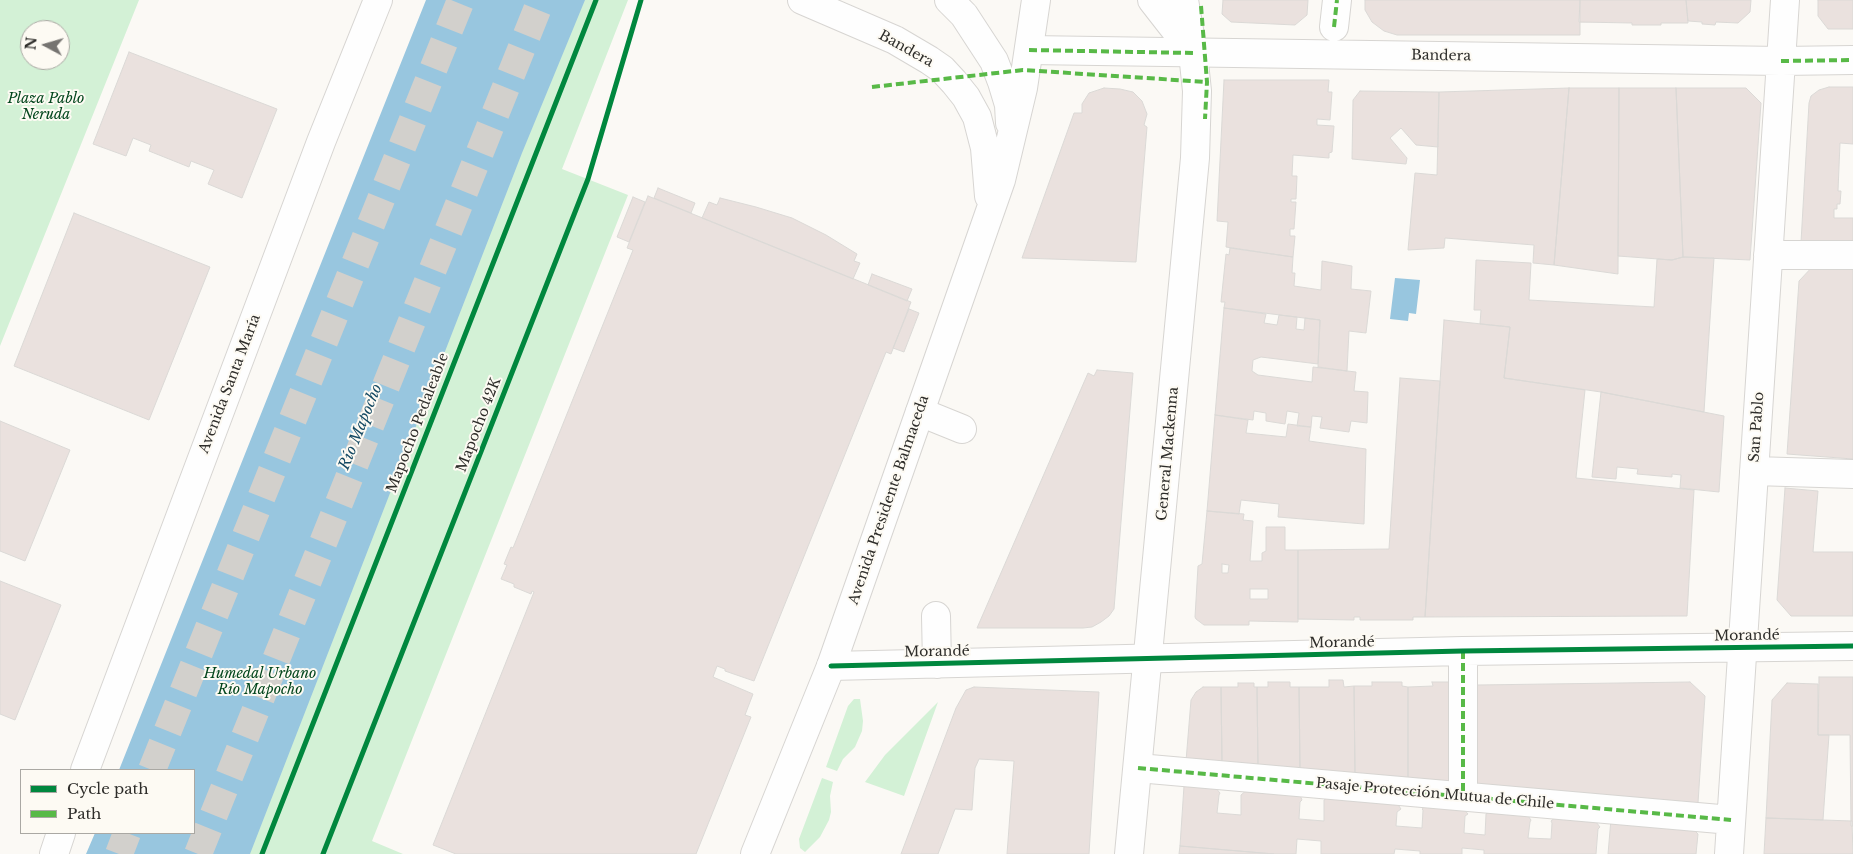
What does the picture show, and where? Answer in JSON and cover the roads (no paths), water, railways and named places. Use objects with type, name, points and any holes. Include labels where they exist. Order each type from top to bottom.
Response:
[{"type":"street","name":"Avenida Santa María","points":[[85,769],[321,142],[378,0]]},
{"type":"street","name":"Bandera","points":[[802,0],[894,40],[942,69],[954,82],[966,97],[977,117],[985,148],[989,179],[988,220]]},
{"type":"street","points":[[948,0],[964,15],[994,60],[1008,105],[1011,142]]},
{"type":"street","name":"Avenida Presidente Balmaceda","points":[[755,854],[831,666],[988,220],[1011,142],[1029,50],[1036,0]]},
{"type":"street","points":[[1152,0],[1193,53]]},
{"type":"street","name":"General Mackenna","points":[[1129,854],[1195,158],[1197,103],[1193,53],[1184,0]]},
{"type":"street","points":[[1334,27],[1337,0]]},
{"type":"street","name":"San Pablo","points":[[1729,854],[1741,648],[1785,0]]},
{"type":"street","name":"Bandera","points":[[1029,50],[1781,61],[1853,60]]},
{"type":"street","points":[[1768,255],[1853,255]]},
{"type":"street","points":[[920,412],[962,429]]},
{"type":"street","points":[[1754,471],[1853,474]]},
{"type":"street","points":[[936,616],[937,664]]},
{"type":"street","name":"Morandé","points":[[831,666],[1463,651],[1853,646]]},
{"type":"street","points":[[1463,651],[1463,796]]},
{"type":"street","name":"Pasaje Protección Mutua de Chile","points":[[1138,768],[1731,820]]},
{"type":"street","points":[[54,854],[62,834]]},
{"type":"water","name":"Humedal Urbano Río Mapocho","points":[[426,0],[585,0],[522,153],[250,854],[86,854],[95,834],[195,834],[195,769],[119,769]]},
{"type":"water","points":[[1395,278],[1420,280],[1416,314],[1409,313],[1408,321],[1390,319]]},
{"type":"tunnel","points":[[152,769],[461,0]]},
{"type":"tunnel","points":[[198,854],[541,0]]},
{"type":"tunnel","points":[[119,854],[127,834]]},
{"type":"park label","name":"Plaza Pablo Neruda","points":[[46,108]]},
{"type":"water label","name":"Río Mapocho","points":[[361,427]]}]
